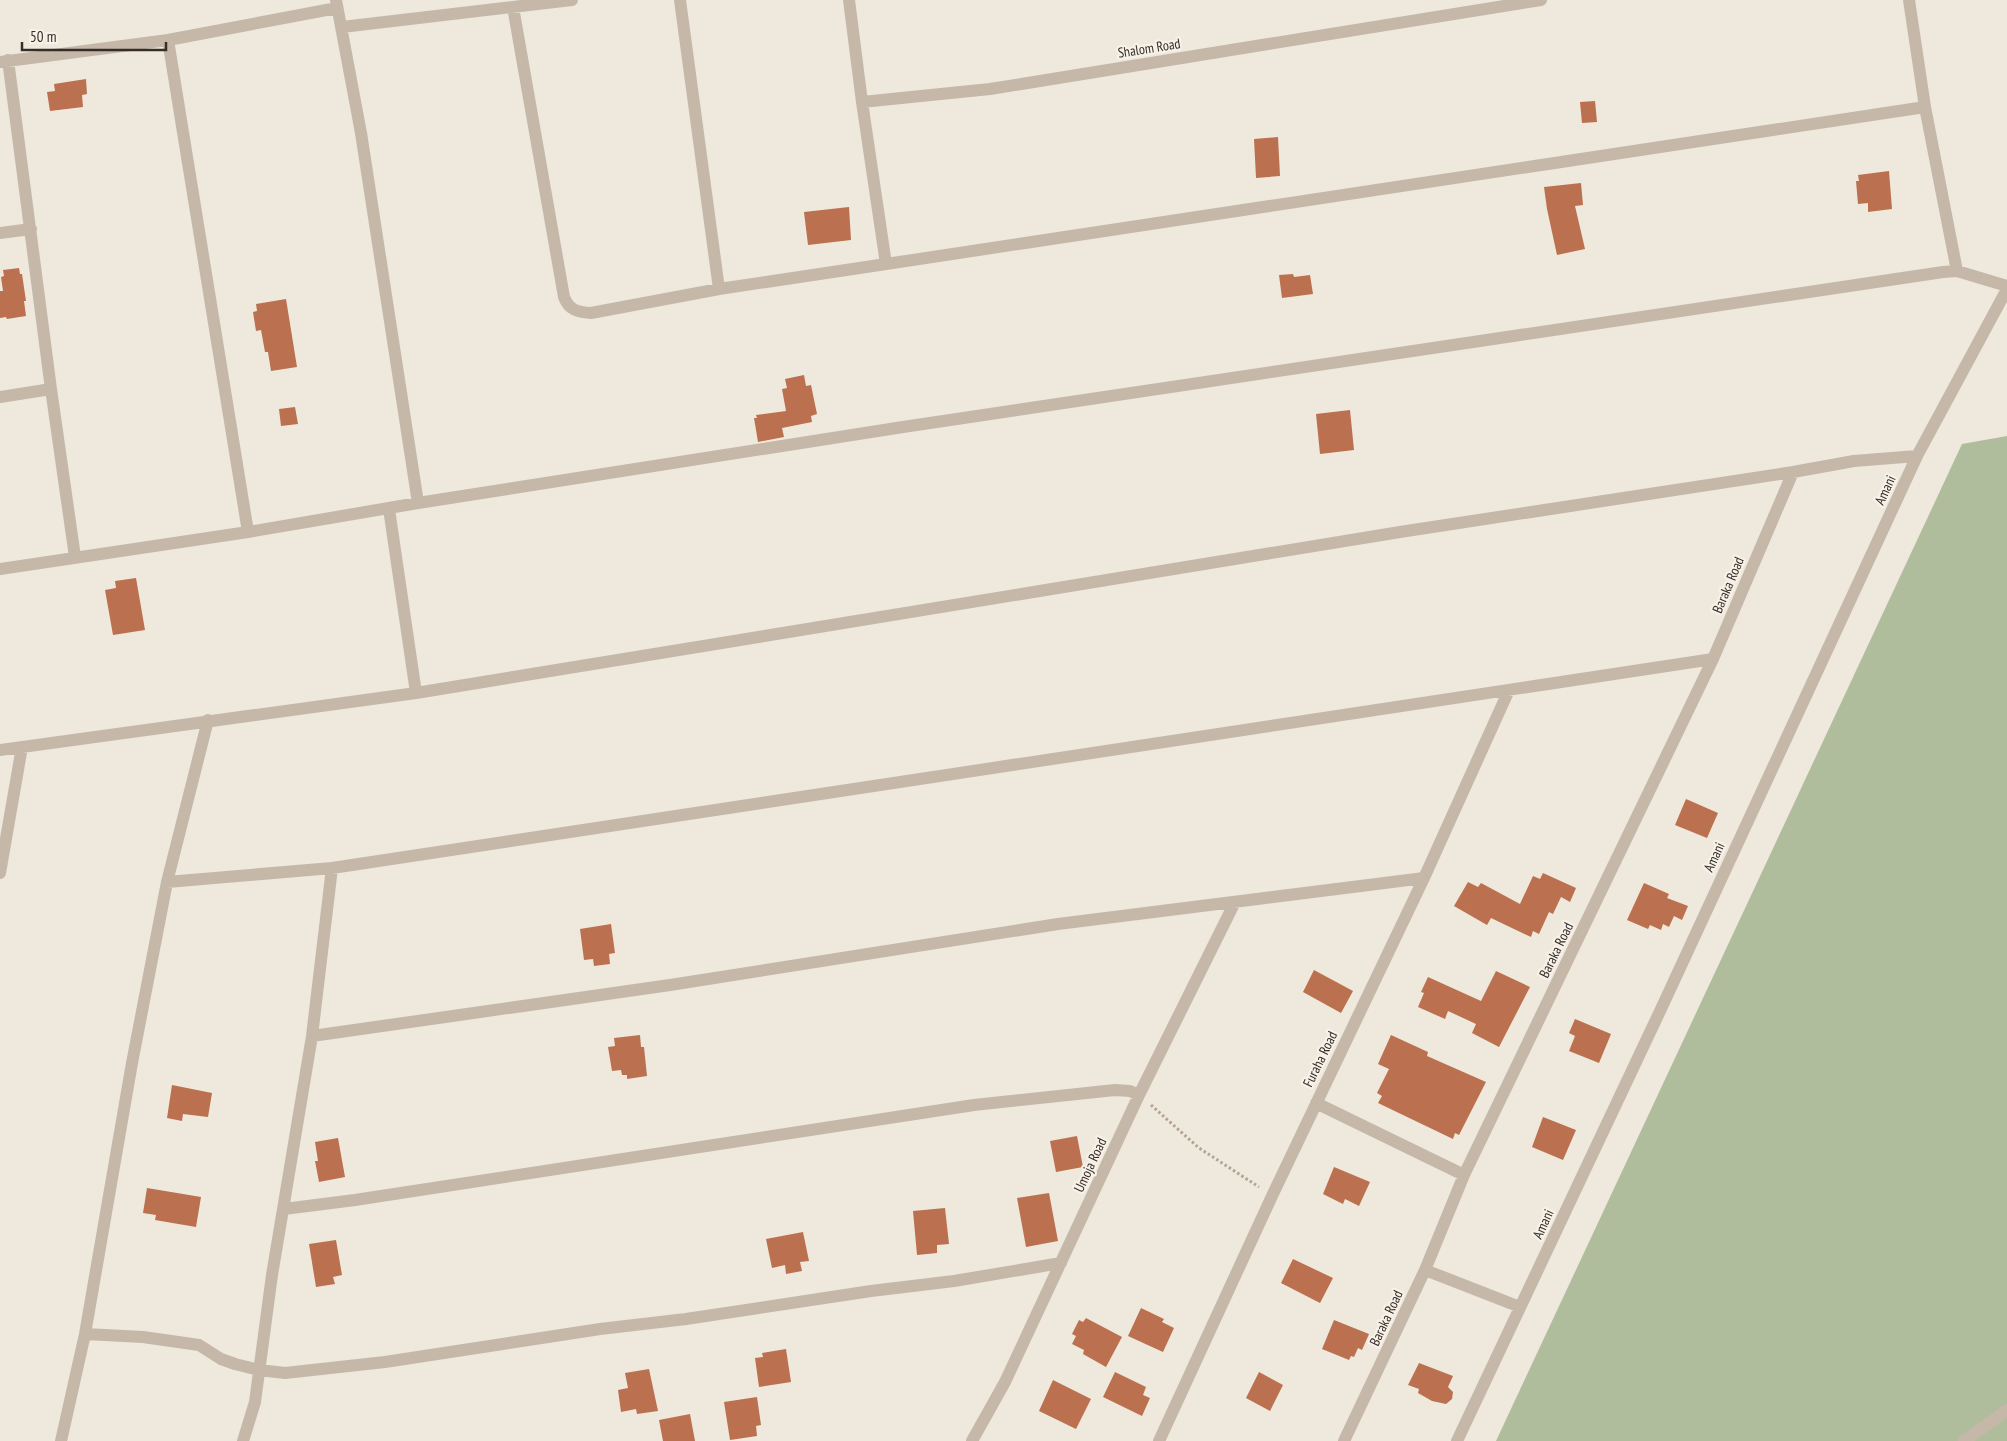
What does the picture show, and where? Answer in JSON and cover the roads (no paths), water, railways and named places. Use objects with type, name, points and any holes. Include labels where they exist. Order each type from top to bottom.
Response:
[{"type":"street","points":[[342,27],[572,0]]},
{"type":"street","points":[[680,0],[719,289]]},
{"type":"street","points":[[849,0],[886,264]]},
{"type":"street","name":"Shalom Road","points":[[862,102],[990,89],[1541,0]]},
{"type":"street","points":[[1909,0],[1925,108],[1957,271]]},
{"type":"street","points":[[76,557],[51,390],[30,229],[4,61],[168,40],[337,4],[382,265],[418,503]]},
{"type":"street","points":[[513,7],[566,304],[571,309],[590,313],[719,289],[1925,108]]},
{"type":"street","points":[[168,40],[248,532]]},
{"type":"street","points":[[0,233],[30,229]]},
{"type":"street","points":[[0,569],[248,532],[418,503],[923,424],[1957,271],[2007,288]]},
{"type":"street","name":"Amani","points":[[1456,1441],[1917,456],[2007,288]]},
{"type":"street","points":[[0,397],[51,390]]},
{"type":"street","points":[[0,750],[416,693],[1390,534],[1793,472],[1854,460],[1917,456]]},
{"type":"street","name":"Baraka Road","points":[[1344,1441],[1425,1270],[1464,1175],[1713,659],[1793,472]]},
{"type":"street","points":[[389,509],[416,693]]},
{"type":"street","points":[[168,882],[332,868],[1713,659]]},
{"type":"street","name":"Furaha Road","points":[[1159,1441],[1272,1196],[1424,878],[1509,690]]},
{"type":"street","points":[[61,1441],[85,1334],[132,1063],[168,882],[208,720]]},
{"type":"street","points":[[0,873],[22,747]]},
{"type":"street","points":[[243,1441],[255,1402],[312,1036],[332,868]]},
{"type":"street","points":[[312,1036],[670,985],[1058,924],[1424,878]]},
{"type":"street","name":"Umoja Road","points":[[972,1441],[1005,1382],[1139,1095],[1234,902]]},
{"type":"street","points":[[284,1209],[354,1200],[974,1105],[1115,1090],[1130,1091],[1139,1095]]},
{"type":"street","points":[[1316,1103],[1464,1175]]},
{"type":"street","points":[[85,1334],[143,1337],[199,1345],[221,1359],[259,1370],[285,1373],[343,1368],[600,1329],[686,1319],[871,1290],[954,1281],[1060,1263]]},
{"type":"street","points":[[1425,1270],[1520,1307]]},
{"type":"street","points":[[1964,1441],[2007,1410]]}]
